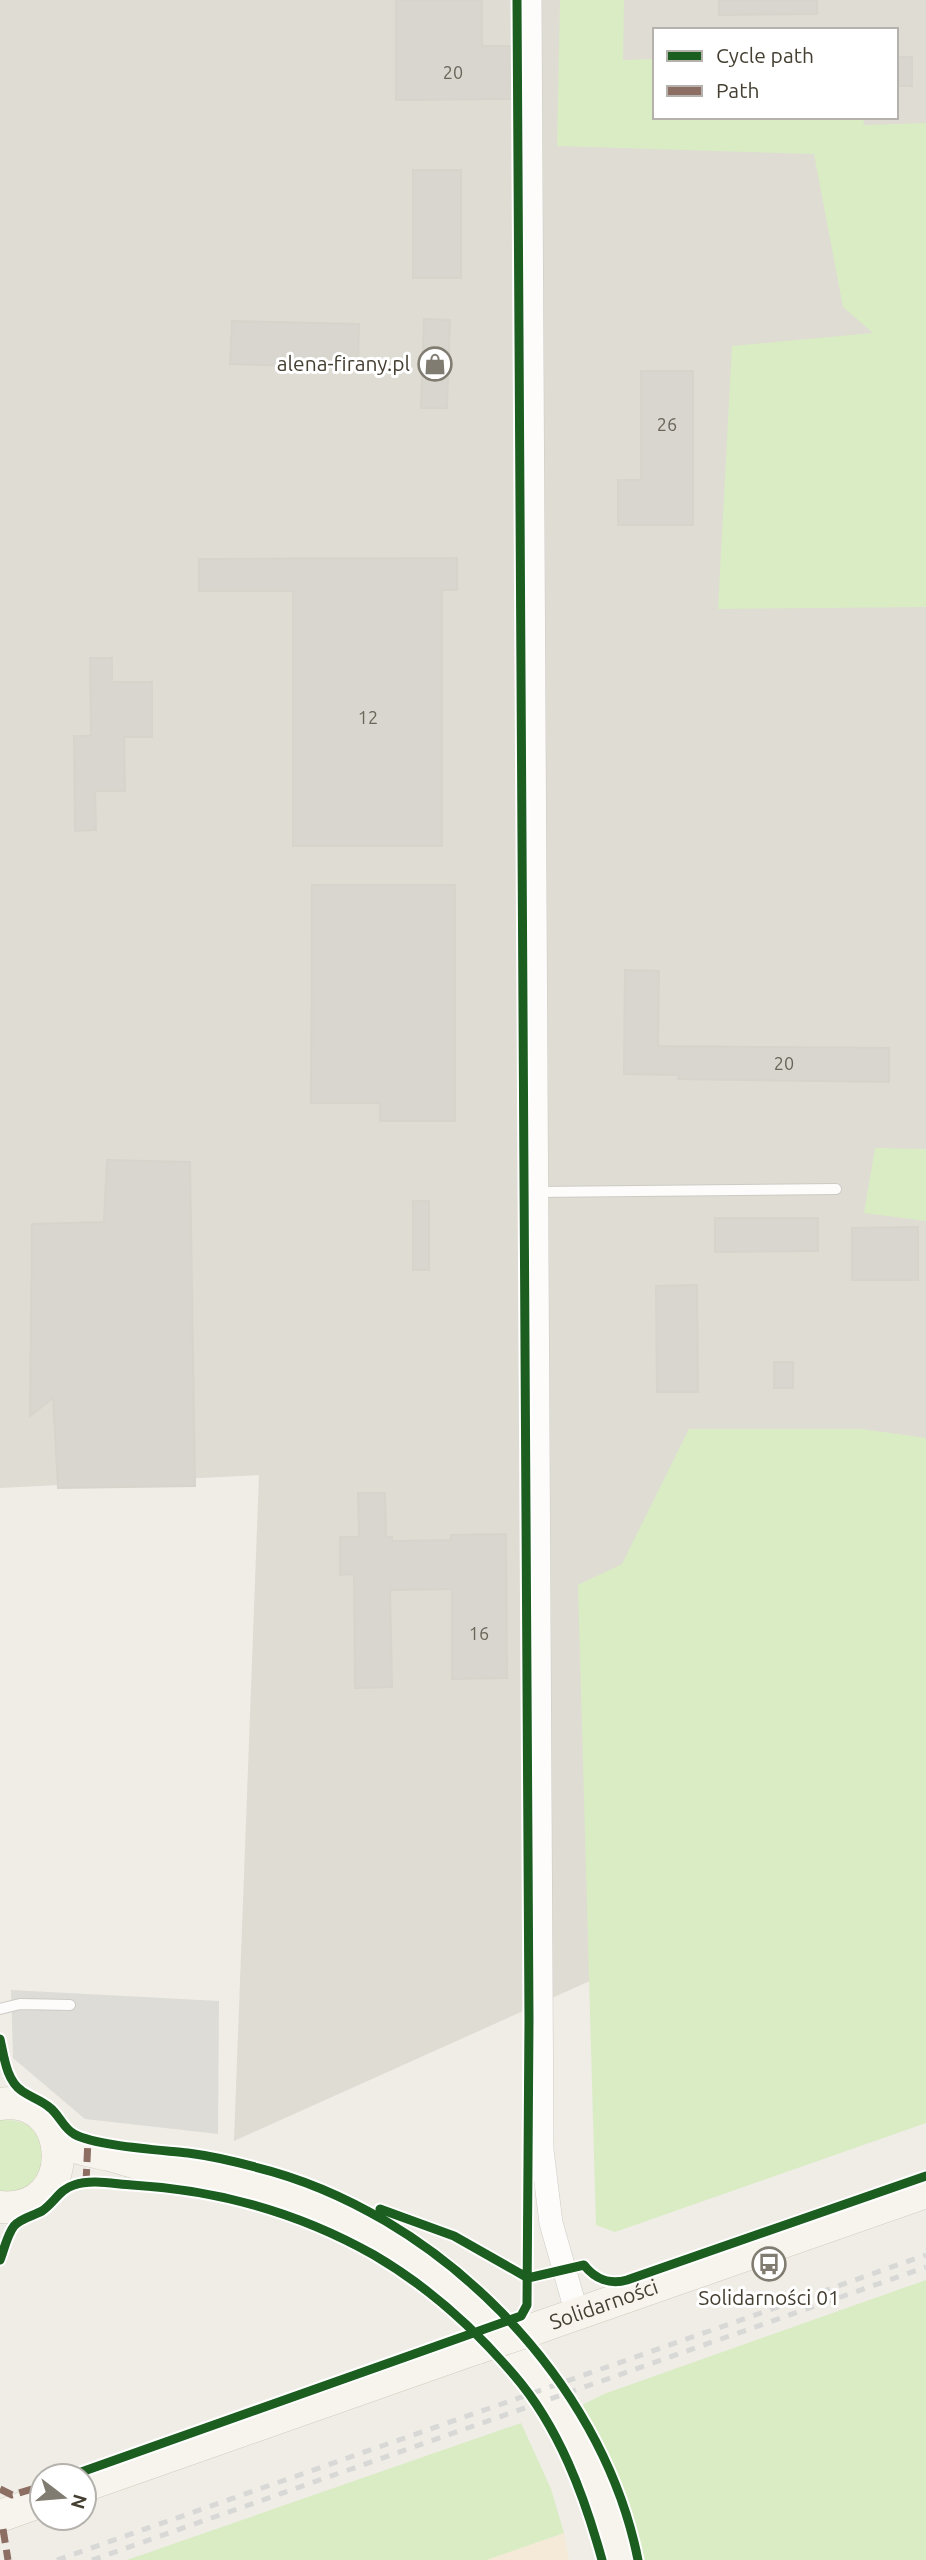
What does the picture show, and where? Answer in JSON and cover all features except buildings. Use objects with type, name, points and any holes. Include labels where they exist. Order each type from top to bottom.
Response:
[{"type":"street","points":[[530,0],[543,2167],[551,2223],[577,2314]]},
{"type":"street","points":[[2,2100],[39,2114],[51,2126],[57,2156],[50,2185],[39,2197],[3,2213]]},
{"type":"street","points":[[57,2156],[204,2174],[262,2188],[308,2203],[357,2225],[435,2275],[481,2315],[521,2357],[566,2423],[598,2491],[620,2560]]},
{"type":"street","name":"Solidarności","points":[[98,2481],[926,2192]]},
{"type":"street","points":[[0,2516],[28,2506]]},
{"type":"lane","points":[[537,1192],[836,1189]]},
{"type":"lane","points":[[0,2009],[20,2004],[70,2004]]},
{"type":"shaded area","points":[[0,0],[926,0],[926,1830],[234,2141],[259,1475],[0,1488]]},
{"type":"shaded area","points":[[11,1990],[219,2001],[218,2134],[85,2119],[13,2058]]},
{"type":"shaded area","points":[[564,2533],[569,2560],[486,2560]]},
{"type":"green space","points":[[560,0],[624,0],[623,60],[653,59],[653,119],[863,119],[864,125],[926,123],[926,607],[718,609],[732,346],[873,333],[843,307],[814,154],[557,146]]},
{"type":"green space","points":[[875,1148],[926,1149],[926,1221],[864,1213]]},
{"type":"green space","points":[[689,1429],[862,1429],[926,1438],[926,2123],[615,2232],[596,2225],[578,1585],[622,1564]]},
{"type":"green space","points":[[0,2120],[20,2122],[33,2129],[45,2162],[32,2182],[17,2191],[0,2193]]},
{"type":"green space","points":[[926,2280],[926,2560],[645,2560],[612,2467],[582,2405],[604,2394]]},
{"type":"green space","points":[[521,2423],[551,2489],[564,2533],[486,2560],[127,2560]]},
{"type":"railway","points":[[57,2560],[926,2255]]},
{"type":"railway","points":[[92,2560],[926,2267]]},
{"type":"marked path","points":[[86,2183],[88,2139]]},
{"type":"marked path","points":[[0,2489],[12,2495],[28,2490]]},
{"type":"marked path","points":[[3,2529],[8,2560]]},
{"type":"cycle path","points":[[98,2466],[521,2316],[527,2305],[529,2019],[517,0]]},
{"type":"cycle path","points":[[0,2039],[12,2081],[25,2093],[49,2107],[74,2134],[97,2142],[222,2159],[322,2189],[386,2221],[446,2262],[500,2311],[548,2367],[588,2428],[619,2492],[638,2560]]},
{"type":"cycle path","points":[[380,2209],[454,2236],[528,2278],[584,2265],[598,2277],[615,2282],[926,2176]]},
{"type":"cycle path","points":[[0,2260],[9,2234],[17,2223],[42,2211],[69,2187],[88,2182],[164,2188],[227,2198],[287,2215],[345,2240],[394,2267],[431,2294],[483,2341],[514,2375],[530,2395],[557,2439],[587,2511],[602,2560]]},
{"type":"place","name":"alena-firany.pl","points":[[435,364]]},
{"type":"place","name":"Solidarności 01","points":[[769,2264]]}]
